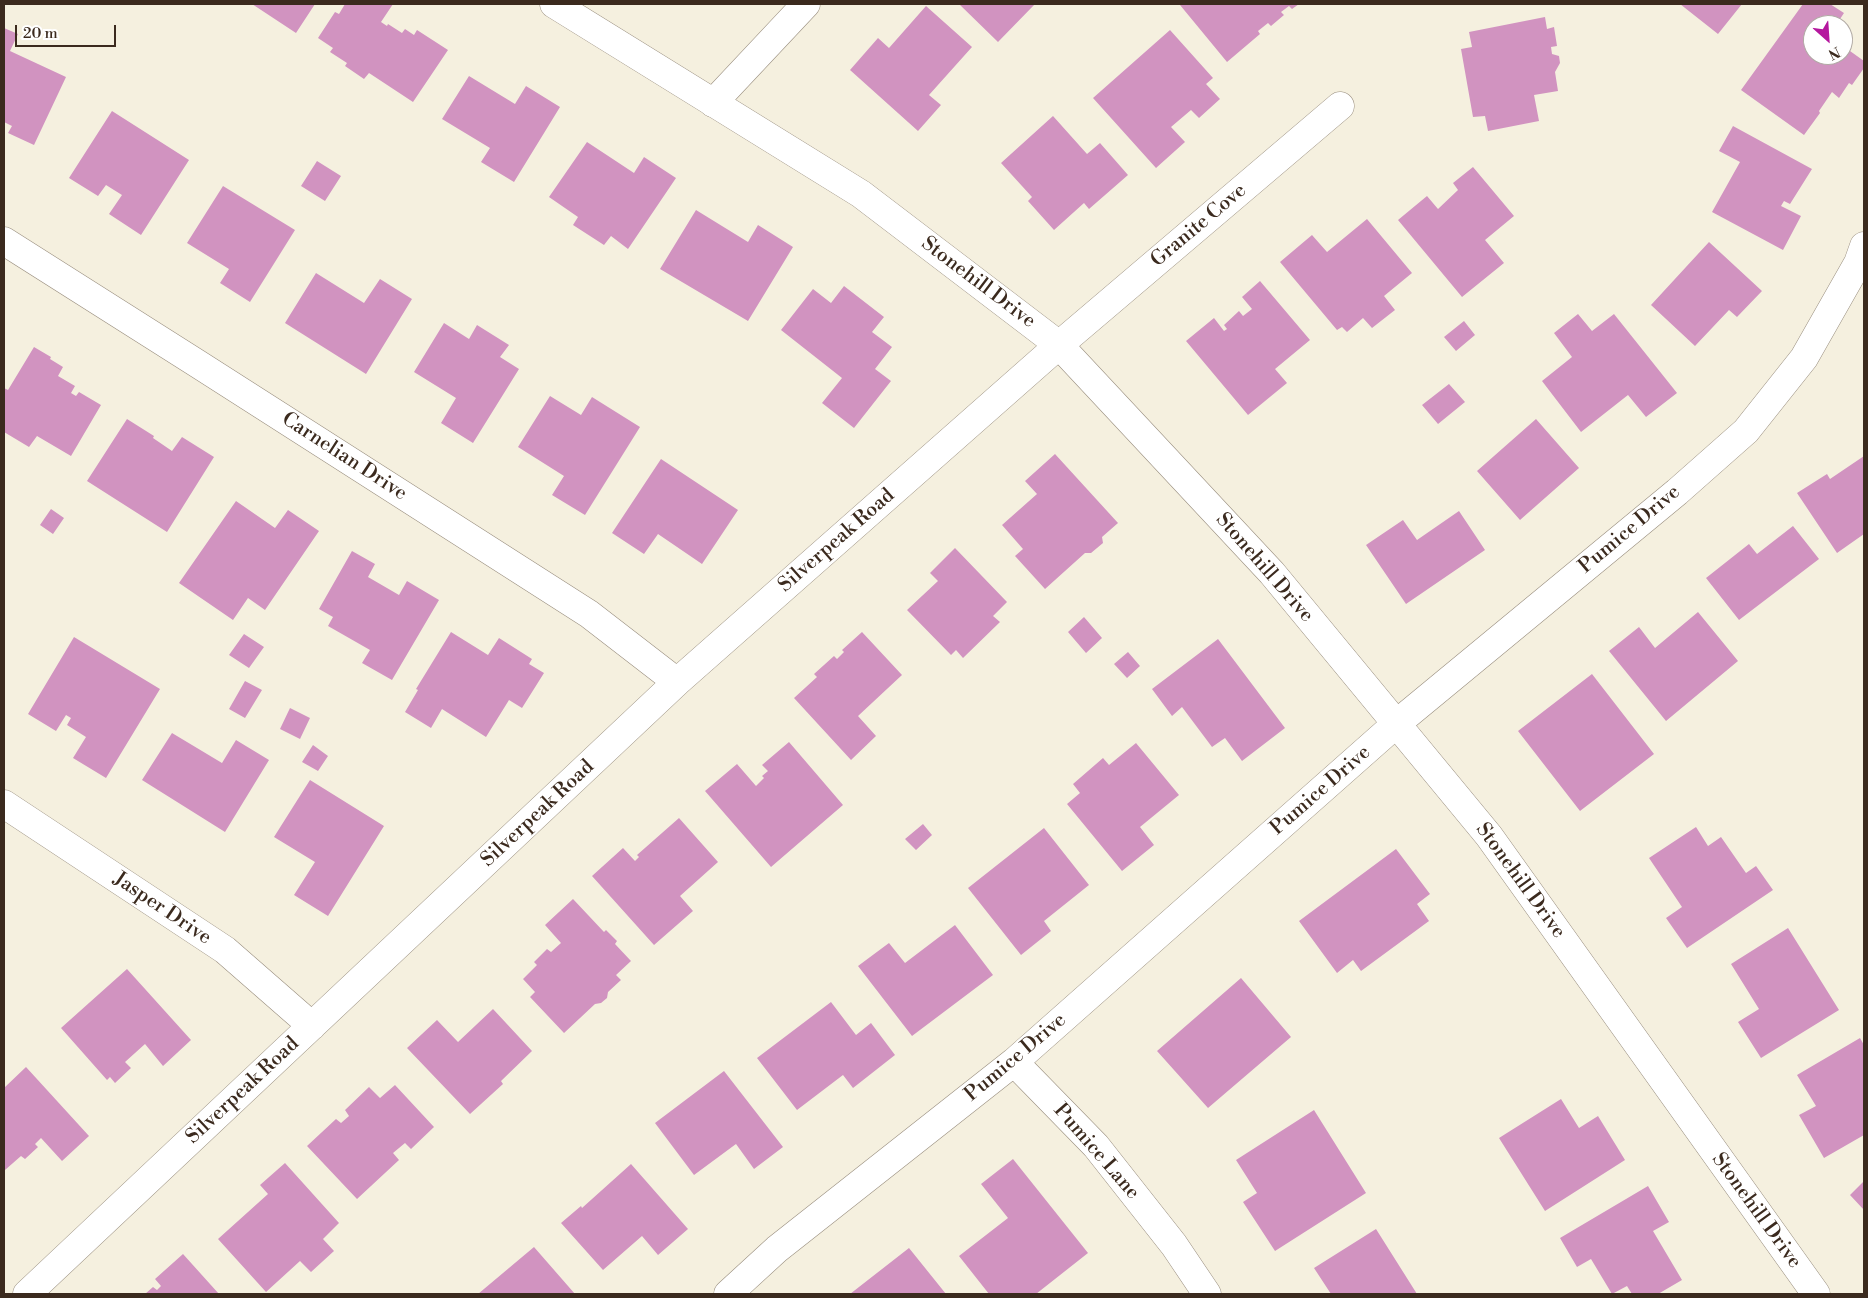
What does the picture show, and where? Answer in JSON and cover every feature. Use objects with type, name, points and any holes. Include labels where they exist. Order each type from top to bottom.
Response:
[{"type":"street","name":"Stonehill Drive","points":[[554,4],[861,194],[1059,345],[1272,574],[1488,836],[1816,1294]]},
{"type":"street","points":[[713,103],[806,4]]},
{"type":"street","name":"Granite Cove","points":[[1059,345],[1340,106]]},
{"type":"street","name":"Carnelian Drive","points":[[4,241],[589,614],[677,682]]},
{"type":"street","name":"Pumice Drive","points":[[728,1294],[777,1249],[1014,1062],[1396,724],[1669,498],[1746,430],[1804,358],[1862,258]]},
{"type":"street","name":"Silverpeak Road","points":[[27,1294],[677,682],[1059,345]]},
{"type":"street","name":"Jasper Drive","points":[[4,804],[225,950],[312,1026]]},
{"type":"street","name":"Pumice Lane","points":[[1014,1062],[1096,1146],[1174,1245],[1206,1294]]},
{"type":"building","points":[[252,4],[315,4],[296,33]]},
{"type":"building","points":[[345,4],[393,4],[381,22],[402,33],[405,29],[414,35],[417,30],[448,50],[413,102],[369,73],[364,79],[345,66],[347,63],[330,52],[333,48],[318,38],[335,12],[339,14]]},
{"type":"building","points":[[959,4],[1035,4],[998,42]]},
{"type":"building","points":[[1299,4],[1292,9],[1289,6],[1281,12],[1284,15],[1271,26],[1268,23],[1258,31],[1260,34],[1227,62],[1180,5]]},
{"type":"building","points":[[1680,4],[1742,4],[1718,34]]},
{"type":"building","points":[[1803,4],[1830,4],[1844,13],[1843,15],[1803,15],[1803,65],[1853,65],[1853,53],[1864,61],[1864,68],[1852,85],[1849,83],[1839,98],[1832,92],[1804,135],[1741,90]]},
{"type":"building","points":[[926,6],[972,47],[929,95],[941,105],[918,131],[850,70],[878,38],[889,48]]},
{"type":"building","points":[[1545,17],[1547,29],[1554,27],[1557,46],[1551,47],[1552,54],[1559,56],[1560,63],[1555,72],[1558,91],[1534,95],[1539,121],[1488,131],[1485,116],[1473,117],[1461,49],[1472,47],[1469,32]]},
{"type":"building","points":[[4,28],[18,34],[10,51],[66,77],[34,145],[8,133],[12,126],[4,122]]},
{"type":"building","points":[[1170,30],[1213,78],[1206,84],[1220,99],[1199,118],[1191,110],[1171,127],[1185,142],[1156,168],[1093,98]]},
{"type":"building","points":[[469,76],[515,104],[526,86],[560,107],[514,182],[481,162],[490,148],[442,119]]},
{"type":"building","points":[[112,111],[189,160],[141,235],[109,214],[122,195],[106,185],[98,196],[69,178]]},
{"type":"building","points":[[1053,116],[1087,154],[1100,143],[1128,175],[1089,209],[1084,203],[1054,230],[1028,201],[1032,197],[1001,163]]},
{"type":"building","points":[[1733,126],[1812,169],[1790,204],[1784,201],[1781,206],[1801,216],[1783,250],[1712,212],[1740,162],[1719,151]]},
{"type":"building","points":[[587,142],[634,173],[644,157],[676,178],[628,249],[611,236],[604,245],[573,225],[578,217],[549,197]]},
{"type":"building","points":[[317,161],[341,176],[325,201],[301,186]]},
{"type":"building","points":[[1473,167],[1514,216],[1485,240],[1504,263],[1462,297],[1398,220],[1427,196],[1438,209],[1458,190],[1453,183]]},
{"type":"building","points":[[223,186],[295,230],[250,302],[220,283],[229,269],[187,243]]},
{"type":"building","points":[[696,210],[748,242],[758,225],[793,247],[748,321],[660,269]]},
{"type":"building","points":[[1367,219],[1412,273],[1384,296],[1395,310],[1372,328],[1363,318],[1347,332],[1342,327],[1337,330],[1280,262],[1312,235],[1327,252]]},
{"type":"building","points":[[1709,242],[1762,291],[1737,317],[1729,310],[1695,346],[1651,305]]},
{"type":"building","points":[[316,273],[364,303],[380,279],[412,299],[366,374],[285,323]]},
{"type":"building","points":[[1260,281],[1310,340],[1275,369],[1287,383],[1248,415],[1186,341],[1214,318],[1224,331],[1227,329],[1224,325],[1239,311],[1243,316],[1252,309],[1242,297]]},
{"type":"building","points":[[844,286],[884,317],[872,332],[892,347],[875,369],[891,381],[854,428],[822,403],[842,378],[781,330],[813,289],[831,303]]},
{"type":"building","points":[[1578,314],[1592,331],[1614,314],[1677,393],[1646,417],[1628,395],[1581,432],[1542,381],[1572,357],[1554,333]]},
{"type":"building","points":[[1464,321],[1475,335],[1456,351],[1444,337]]},
{"type":"building","points":[[444,323],[469,339],[477,325],[509,345],[500,357],[519,369],[473,443],[441,423],[456,398],[414,372]]},
{"type":"building","points":[[34,347],[63,367],[58,376],[75,386],[71,393],[76,396],[79,392],[101,405],[71,456],[37,436],[29,447],[4,432],[4,388],[8,390]]},
{"type":"building","points":[[1449,384],[1465,402],[1438,424],[1422,405]]},
{"type":"building","points":[[550,396],[581,415],[592,397],[640,427],[585,515],[552,495],[564,476],[518,447]]},
{"type":"building","points":[[127,419],[154,436],[153,438],[172,451],[182,437],[214,457],[167,532],[87,481]]},
{"type":"building","points":[[1536,419],[1579,468],[1520,520],[1477,471]]},
{"type":"building","points":[[1055,454],[1118,523],[1102,537],[1103,543],[1091,553],[1085,553],[1045,589],[1015,556],[1023,549],[1002,525],[1037,494],[1025,481]]},
{"type":"building","points":[[1864,456],[1864,534],[1837,553],[1797,493],[1827,474],[1830,479]]},
{"type":"building","points":[[661,459],[738,510],[702,564],[658,534],[644,554],[612,533]]},
{"type":"building","points":[[236,501],[275,528],[288,510],[319,531],[265,610],[248,598],[233,620],[179,583]]},
{"type":"building","points":[[51,509],[64,518],[53,534],[40,525]]},
{"type":"building","points":[[1459,511],[1485,550],[1406,604],[1366,545],[1403,520],[1417,540]]},
{"type":"building","points":[[1793,526],[1819,559],[1739,620],[1706,578],[1749,544],[1757,554]]},
{"type":"building","points":[[955,548],[1007,602],[993,616],[1000,622],[963,658],[956,650],[951,655],[907,610],[938,581],[930,573]]},
{"type":"building","points":[[352,551],[375,564],[368,577],[399,595],[407,581],[439,600],[392,680],[362,663],[370,650],[328,626],[333,617],[319,609]]},
{"type":"building","points":[[1698,612],[1738,661],[1666,721],[1609,651],[1639,627],[1655,648]]},
{"type":"building","points":[[1084,617],[1102,638],[1086,653],[1068,632]]},
{"type":"building","points":[[451,632],[488,655],[499,638],[532,659],[529,664],[544,673],[522,708],[509,700],[486,737],[442,709],[431,728],[405,712],[418,690],[416,689]]},
{"type":"building","points":[[862,632],[902,675],[858,716],[876,736],[851,760],[794,698],[817,677],[814,674],[834,656],[837,659],[844,652],[842,650]]},
{"type":"building","points":[[244,634],[264,647],[249,668],[229,655]]},
{"type":"building","points":[[74,637],[160,689],[106,778],[73,758],[86,737],[67,725],[71,718],[66,715],[56,731],[28,714]]},
{"type":"building","points":[[1218,639],[1285,728],[1242,761],[1225,738],[1212,747],[1182,707],[1172,716],[1152,689]]},
{"type":"building","points":[[1128,652],[1140,666],[1127,678],[1114,664]]},
{"type":"building","points":[[1592,674],[1654,754],[1580,811],[1518,731]]},
{"type":"building","points":[[245,681],[262,690],[245,718],[229,709]]},
{"type":"building","points":[[290,708],[310,718],[300,739],[280,729]]},
{"type":"building","points":[[172,733],[222,763],[236,740],[269,760],[225,832],[142,780]]},
{"type":"building","points":[[789,742],[843,805],[771,867],[705,791],[737,764],[756,786],[764,778],[762,776],[768,771],[762,765]]},
{"type":"building","points":[[1136,743],[1179,795],[1140,827],[1154,845],[1122,871],[1067,804],[1080,793],[1073,784],[1103,758],[1109,765]]},
{"type":"building","points":[[313,745],[328,756],[318,771],[302,762]]},
{"type":"building","points":[[310,780],[384,826],[328,916],[294,895],[315,862],[274,837]]},
{"type":"building","points":[[679,818],[718,862],[680,896],[693,911],[654,945],[592,876],[623,848],[635,861],[639,857],[637,855]]},
{"type":"building","points":[[923,824],[932,835],[916,850],[905,839]]},
{"type":"building","points":[[1696,827],[1708,846],[1721,837],[1746,873],[1756,866],[1773,890],[1687,948],[1666,918],[1682,907],[1649,858]]},
{"type":"building","points":[[1044,828],[1089,885],[1044,921],[1051,931],[1021,955],[968,888]]},
{"type":"building","points":[[1396,849],[1430,894],[1417,904],[1429,921],[1361,971],[1353,960],[1337,973],[1299,921]]},
{"type":"building","points":[[573,899],[604,932],[606,930],[617,941],[615,944],[631,961],[616,975],[621,980],[608,992],[607,998],[601,1003],[595,1004],[564,1033],[530,997],[535,992],[523,979],[537,965],[534,962],[547,949],[551,952],[561,943],[545,925]]},
{"type":"building","points":[[955,925],[993,975],[912,1036],[858,966],[889,943],[905,963]]},
{"type":"building","points":[[1788,928],[1839,1010],[1761,1058],[1738,1022],[1759,1009],[1731,964]]},
{"type":"building","points":[[127,969],[191,1040],[163,1066],[145,1044],[125,1062],[131,1068],[115,1083],[110,1077],[107,1080],[61,1028]]},
{"type":"building","points":[[1241,978],[1291,1037],[1208,1108],[1157,1051]]},
{"type":"building","points":[[831,1002],[856,1035],[871,1023],[895,1055],[853,1088],[843,1075],[797,1110],[757,1058]]},
{"type":"building","points":[[493,1009],[532,1051],[501,1081],[503,1084],[470,1114],[407,1048],[437,1020],[458,1042]]},
{"type":"building","points":[[1860,1038],[1864,1045],[1864,1135],[1824,1158],[1799,1115],[1816,1106],[1797,1075]]},
{"type":"building","points":[[26,1067],[89,1136],[62,1161],[41,1138],[35,1144],[38,1147],[25,1159],[21,1156],[5,1170],[4,1088]]},
{"type":"building","points":[[724,1071],[783,1147],[754,1169],[736,1144],[694,1175],[655,1123]]},
{"type":"building","points":[[395,1085],[434,1127],[411,1149],[405,1143],[393,1153],[399,1160],[357,1199],[307,1146],[336,1119],[341,1123],[349,1116],[345,1110],[369,1087],[380,1098]]},
{"type":"building","points":[[1561,1099],[1579,1128],[1598,1116],[1625,1160],[1545,1211],[1499,1138]]},
{"type":"building","points":[[1314,1110],[1366,1193],[1275,1251],[1243,1202],[1257,1193],[1236,1160]]},
{"type":"building","points":[[1013,1159],[1088,1253],[1036,1294],[989,1294],[959,1256],[1008,1218],[981,1184]]},
{"type":"building","points":[[285,1163],[339,1223],[323,1239],[334,1251],[311,1272],[300,1261],[266,1292],[218,1239],[268,1194],[260,1185]]},
{"type":"building","points":[[631,1164],[688,1229],[658,1255],[642,1236],[603,1270],[561,1223],[581,1206],[582,1208]]},
{"type":"building","points":[[1864,1181],[1864,1210],[1850,1195]]},
{"type":"building","points":[[1648,1186],[1669,1222],[1653,1231],[1682,1280],[1658,1294],[1632,1294],[1627,1286],[1612,1294],[1591,1259],[1577,1267],[1560,1238]]},
{"type":"building","points":[[1376,1229],[1417,1294],[1331,1294],[1314,1268]]},
{"type":"building","points":[[534,1247],[575,1294],[478,1294]]},
{"type":"building","points":[[909,1248],[946,1294],[850,1294]]},
{"type":"building","points":[[183,1254],[219,1294],[145,1294],[153,1287],[157,1290],[161,1286],[155,1279]]}]
